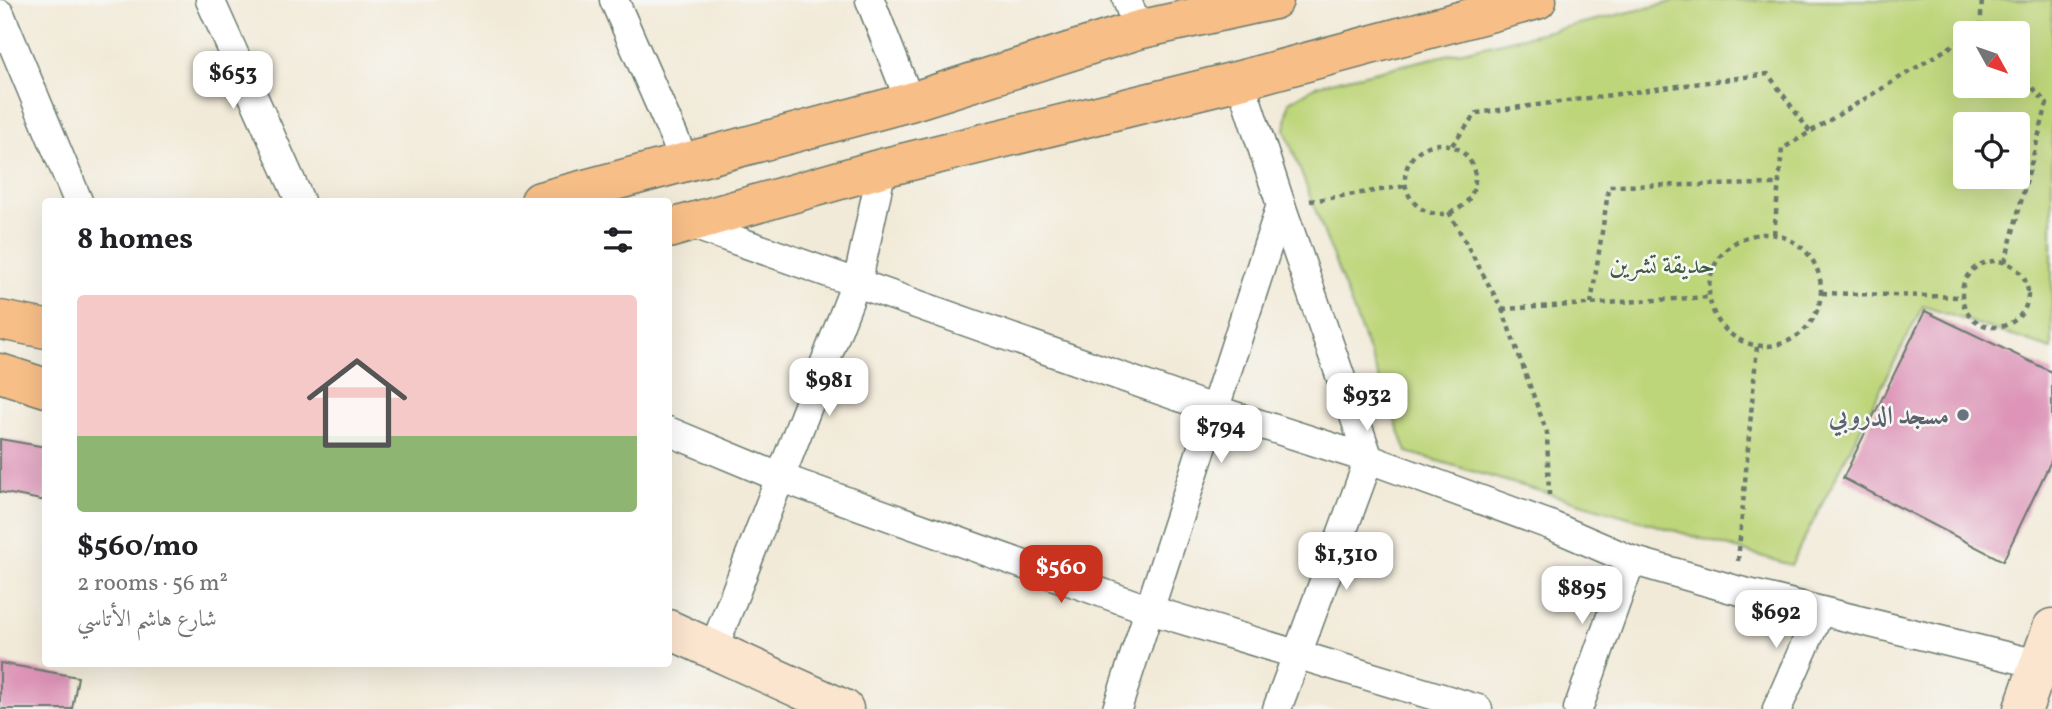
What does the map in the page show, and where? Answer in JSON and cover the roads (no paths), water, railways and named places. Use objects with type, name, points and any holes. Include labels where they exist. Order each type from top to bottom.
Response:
[{"type":"highway","points":[[551,198],[910,102],[1133,15],[1274,0]]},
{"type":"highway","points":[[679,227],[883,168],[1241,80],[1537,0]]},
{"type":"highway","points":[[0,320],[42,328]]},
{"type":"highway","points":[[0,373],[42,387]]},
{"type":"main road","points":[[2023,709],[2052,628]]},
{"type":"main road","points":[[672,631],[834,707]]},
{"type":"street","points":[[210,0],[299,198]]},
{"type":"street","points":[[614,0],[685,163]]},
{"type":"street","points":[[870,0],[910,102]]},
{"type":"street","points":[[0,14],[77,198]]},
{"type":"street","points":[[1241,80],[1369,459],[1277,709]]},
{"type":"street","points":[[713,650],[856,283],[883,168]]},
{"type":"street","points":[[1117,709],[1281,205]]},
{"type":"street","points":[[679,227],[856,283],[1213,410],[1369,459],[1550,525],[1632,560],[1736,590],[2038,664]]},
{"type":"street","points":[[672,433],[779,477],[1150,610],[1478,709]]},
{"type":"street","points":[[1578,709],[1632,560]]},
{"type":"street","points":[[1777,709],[1819,611]]},
{"type":"place","name":"مسجد الدروبي","points":[[1963,415]]},
{"type":"park label","name":"حديقة تشرين","points":[[1662,264]]}]
